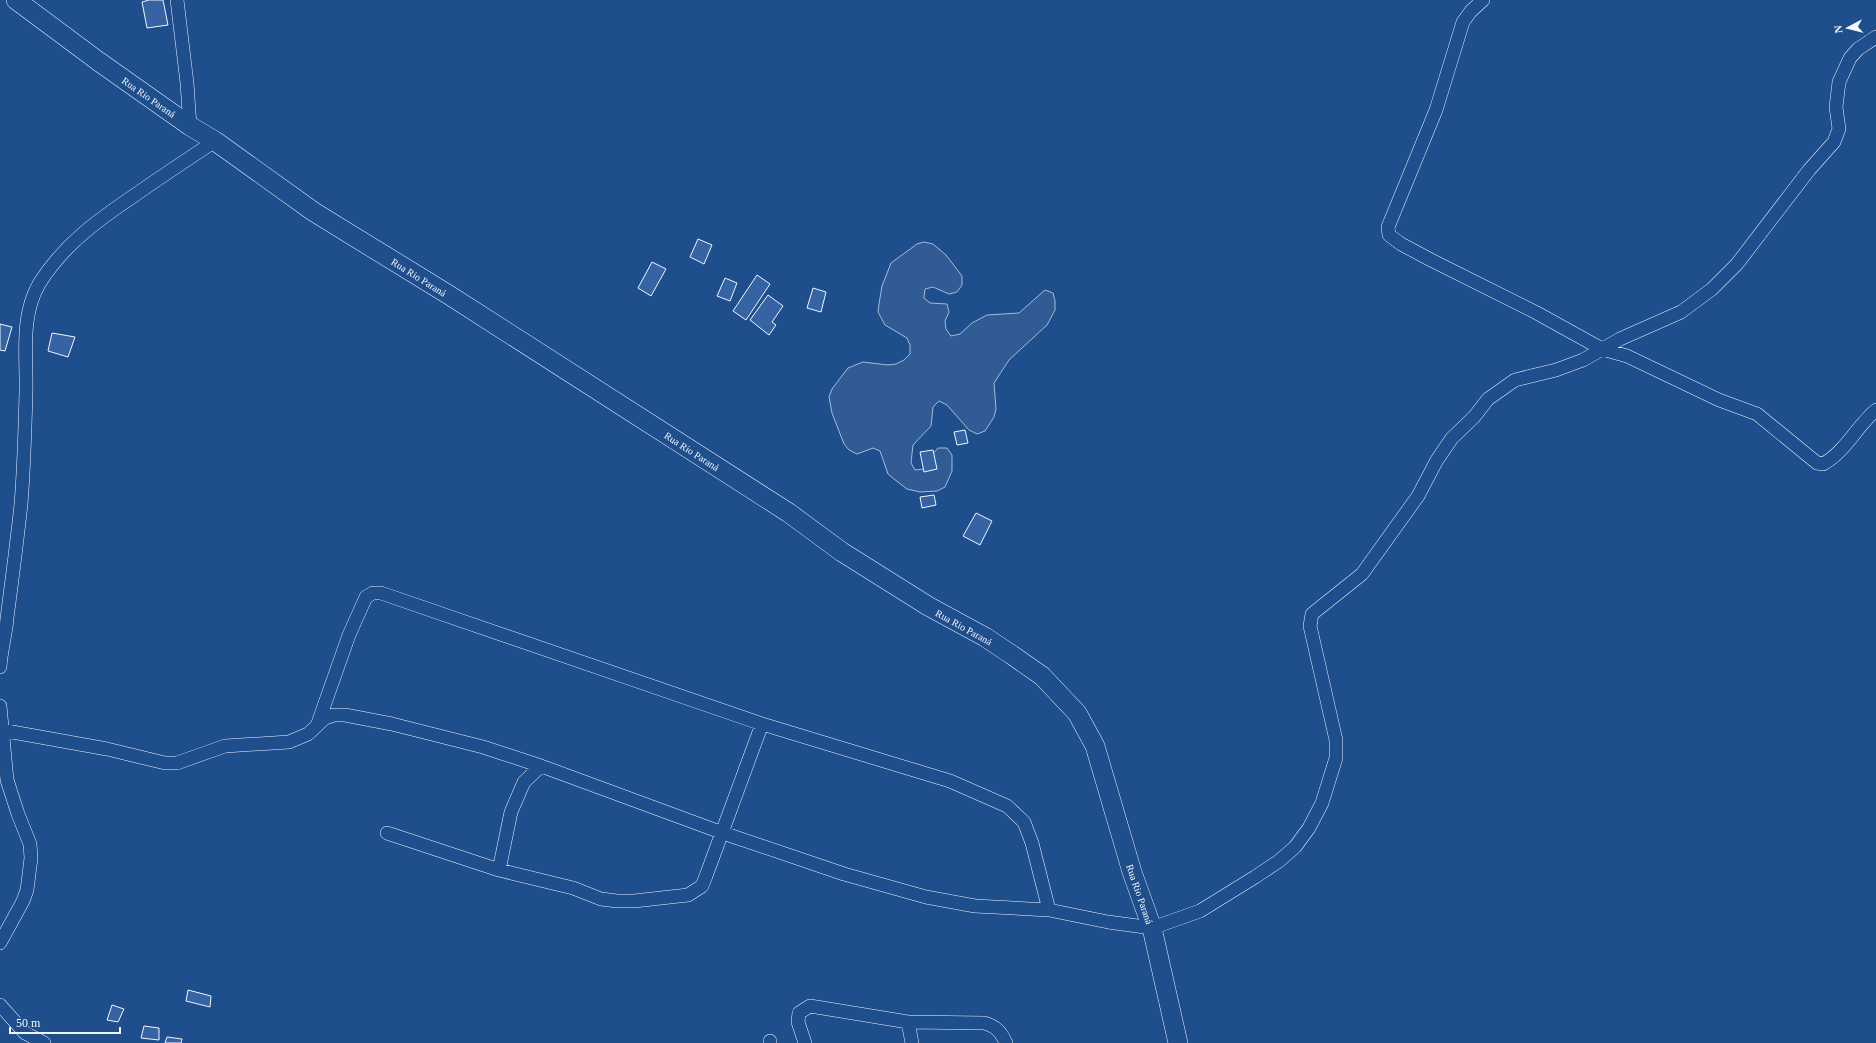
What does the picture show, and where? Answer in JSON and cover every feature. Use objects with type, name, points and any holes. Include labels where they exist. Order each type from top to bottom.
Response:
[{"type":"street","name":"Rua Rio Paraná","points":[[16,0],[190,126],[215,141],[314,212],[449,295],[789,513],[842,552],[928,606],[985,637],[1042,676],[1077,714],[1096,746],[1132,872],[1152,928],[1178,1043]]},
{"type":"street","points":[[177,0],[187,83],[190,126]]},
{"type":"street","points":[[1483,0],[1471,11],[1463,22],[1436,110],[1388,227],[1389,235],[1401,244],[1535,312],[1602,349],[1627,356],[1720,400],[1757,414],[1817,463],[1823,464],[1835,456],[1865,419],[1876,410]]},
{"type":"street","points":[[1,730],[108,750],[165,763],[177,763],[225,746],[289,742],[308,734],[318,723],[334,715],[345,714],[392,724],[483,747],[540,766],[723,833],[844,874],[926,897],[975,906],[1049,910],[1108,922],[1152,928],[1200,911],[1279,861],[1295,847],[1309,828],[1322,803],[1336,758],[1336,740],[1310,626],[1312,614],[1362,574],[1418,496],[1437,460],[1452,438],[1474,417],[1488,399],[1515,380],[1556,370],[1582,360],[1639,330],[1681,312],[1712,290],[1737,264],[1809,170],[1834,142],[1838,129],[1836,108],[1839,82],[1850,58],[1858,49],[1876,37]]},
{"type":"street","points":[[0,666],[21,503],[26,392],[26,349],[28,319],[32,300],[39,285],[52,266],[86,229],[114,208],[215,141]]},
{"type":"street","points":[[318,723],[349,635],[366,597],[376,592],[394,596],[526,644],[762,724],[950,781],[1007,806],[1024,822],[1032,843],[1049,910]]},
{"type":"street","points":[[0,706],[1,730],[7,780],[30,844],[32,858],[27,890],[23,901],[0,942]]},
{"type":"street","points":[[387,833],[499,870],[573,888],[601,899],[634,901],[688,894],[702,886],[723,833],[762,724]]},
{"type":"street","points":[[499,870],[511,812],[524,782],[540,766]]},
{"type":"street","points":[[0,1005],[25,1033],[44,1043]]},
{"type":"street","points":[[805,1043],[798,1022],[800,1013],[810,1006],[908,1022],[984,1023],[995,1026],[1003,1036],[1006,1043]]},
{"type":"street","points":[[908,1022],[912,1043]]},
{"type":"shaded area","points":[[924,242],[933,244],[946,255],[962,276],[962,285],[957,292],[949,294],[933,287],[925,289],[924,298],[930,303],[947,304],[949,312],[945,321],[946,329],[951,336],[960,334],[972,323],[987,315],[1019,313],[1045,290],[1053,293],[1055,310],[1047,325],[1009,360],[994,383],[996,409],[994,417],[985,431],[977,434],[969,430],[947,405],[939,401],[933,407],[931,426],[913,445],[911,463],[915,470],[924,469],[938,448],[947,448],[952,455],[952,471],[945,487],[937,491],[920,492],[907,489],[888,474],[880,451],[873,448],[857,454],[849,450],[844,444],[832,413],[829,397],[832,389],[848,368],[863,362],[888,365],[896,364],[904,360],[910,354],[910,345],[907,338],[885,325],[878,312],[879,304],[882,286],[891,263],[917,244]]},
{"type":"building","points":[[149,0],[163,0],[168,25],[147,28],[142,2]]},
{"type":"building","points":[[698,239],[712,245],[704,264],[690,257]]},
{"type":"building","points":[[652,262],[666,269],[651,296],[638,288]]},
{"type":"building","points":[[757,275],[770,284],[746,320],[733,311]]},
{"type":"building","points":[[725,278],[737,283],[730,301],[717,296]]},
{"type":"building","points":[[813,288],[826,292],[821,312],[807,308]]},
{"type":"building","points":[[768,295],[783,306],[772,322],[776,325],[769,335],[750,320]]},
{"type":"building","points":[[0,324],[12,327],[5,351],[0,350]]},
{"type":"building","points":[[52,333],[75,337],[68,357],[48,351]]},
{"type":"building","points":[[965,430],[968,443],[957,445],[954,432]]},
{"type":"building","points":[[933,450],[937,469],[924,472],[920,452]]},
{"type":"building","points":[[934,495],[936,505],[922,508],[920,497]]},
{"type":"building","points":[[976,513],[992,521],[980,545],[963,536]]},
{"type":"building","points":[[188,990],[211,996],[210,1007],[186,1001]]},
{"type":"building","points":[[112,1005],[124,1009],[118,1022],[107,1020]]},
{"type":"building","points":[[144,1026],[159,1028],[159,1040],[141,1038]]},
{"type":"building","points":[[167,1037],[182,1039],[181,1043],[165,1043]]}]
